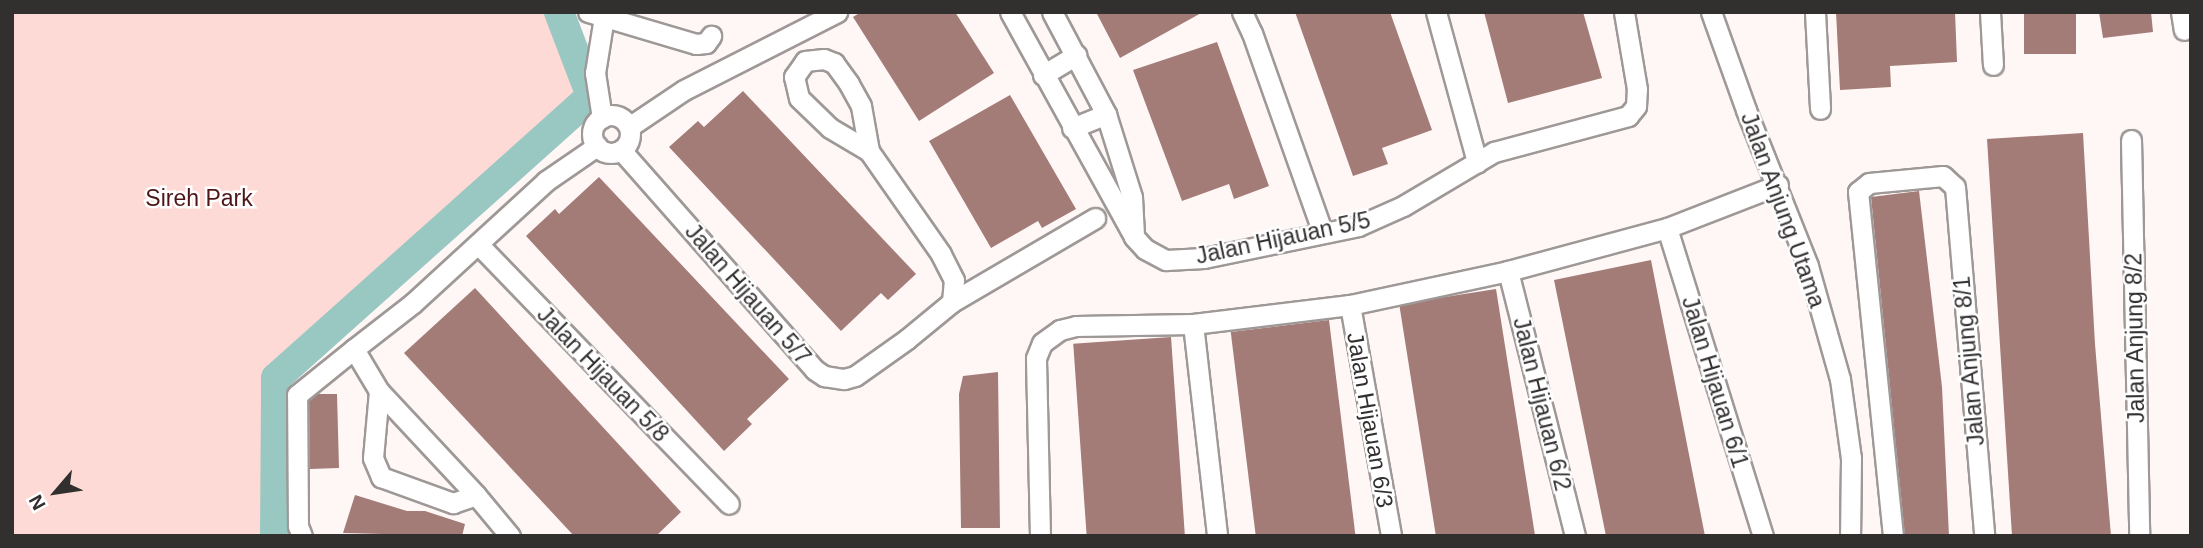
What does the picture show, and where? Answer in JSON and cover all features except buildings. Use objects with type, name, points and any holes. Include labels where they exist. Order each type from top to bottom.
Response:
[{"type":"street","points":[[629,127],[684,90],[837,12]]},
{"type":"street","name":"Jalan Hijauan 5/5","points":[[1010,12],[1134,237],[1145,249],[1166,260],[1204,258],[1358,226],[1385,215],[1494,152],[1628,116],[1636,106],[1637,89],[1625,12]]},
{"type":"street","points":[[1052,12],[1106,114],[1132,197],[1134,237]]},
{"type":"street","points":[[1241,12],[1252,33],[1323,233]]},
{"type":"street","points":[[1436,12],[1478,162]]},
{"type":"street","name":"Jalan Anjung Utama","points":[[1712,12],[1746,110],[1808,265],[1840,379],[1851,457],[1850,536]]},
{"type":"street","points":[[1815,12],[1820,109]]},
{"type":"street","points":[[1990,12],[1993,65]]},
{"type":"street","points":[[602,118],[615,115],[629,127],[629,140],[621,150],[608,152],[597,146],[593,134],[602,118],[595,73],[596,15],[696,44],[706,43],[711,36]]},
{"type":"street","points":[[1043,75],[1076,55]]},
{"type":"street","points":[[869,151],[830,128],[799,98],[794,77],[805,61],[824,59],[834,63],[849,84],[861,106],[869,151],[949,268],[954,280],[952,302]]},
{"type":"street","points":[[1072,128],[1106,114]]},
{"type":"street","name":"Jalan Anjung 8/2","points":[[2131,140],[2139,536]]},
{"type":"street","points":[[303,536],[298,526],[297,394],[412,303],[546,181],[597,146]]},
{"type":"street","name":"Jalan Hijauan 5/7","points":[[621,150],[815,370],[824,376],[844,379],[855,376],[952,302],[1095,219]]},
{"type":"street","name":"Jalan Anjung 8/1","points":[[1893,536],[1858,192],[1869,183],[1943,176],[1955,187],[1984,536]]},
{"type":"street","points":[[1041,536],[1036,358],[1042,343],[1060,330],[1076,326],[1193,324],[1350,305],[1508,271],[1667,228],[1778,185]]},
{"type":"street","name":"Jalan Hijauan 6/1","points":[[1667,228],[1763,536]]},
{"type":"street","name":"Jalan Hijauan 5/8","points":[[478,244],[729,504]]},
{"type":"street","name":"Jalan Hijauan 6/2","points":[[1508,271],[1575,536]]},
{"type":"street","name":"Jalan Hijauan 6/3","points":[[1350,305],[1391,536]]},
{"type":"street","points":[[1193,324],[1217,536]]},
{"type":"street","points":[[354,349],[379,391],[476,495],[510,536]]},
{"type":"street","points":[[379,391],[373,458],[381,477],[453,503],[476,495]]},
{"type":"green space","name":"Sireh Park","points":[[12,12],[559,12],[591,96],[276,378],[275,536],[12,536]]},
{"type":"waterway","points":[[275,536],[276,378],[591,96],[559,12]]}]
